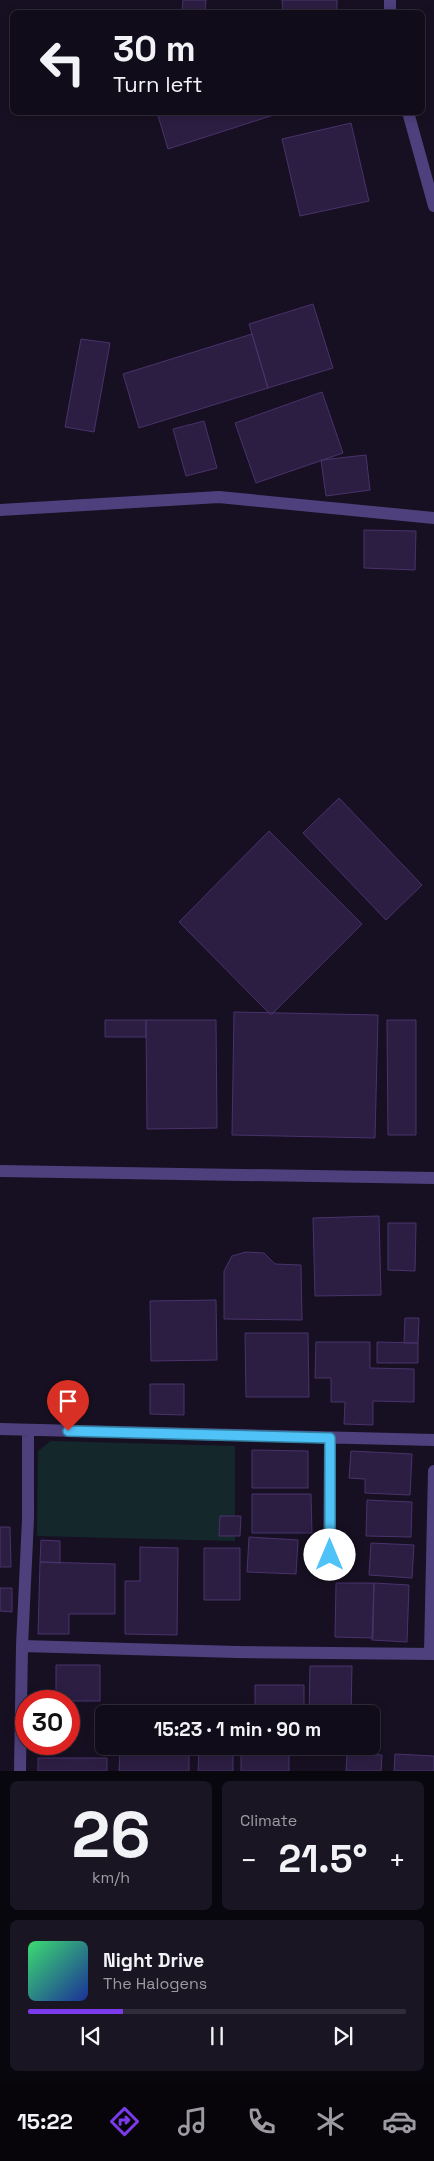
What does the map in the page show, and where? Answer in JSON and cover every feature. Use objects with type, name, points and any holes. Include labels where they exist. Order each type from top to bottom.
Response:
[{"type":"street","points":[[409,115],[434,206]]},
{"type":"street","points":[[0,510],[219,497],[434,518]]},
{"type":"street","points":[[0,1170],[434,1178]]},
{"type":"street","points":[[0,1429],[434,1440]]},
{"type":"street","points":[[20,1771],[22,1646],[28,1519],[28,1430]]},
{"type":"street","points":[[329,1574],[330,1438]]},
{"type":"street","points":[[22,1646],[237,1652],[432,1654],[434,1471]]},
{"type":"green space","points":[[51,1441],[235,1446],[235,1541],[37,1536],[38,1451]]},
{"type":"building","points":[[183,0],[206,0],[205,10],[182,10]]},
{"type":"building","points":[[282,0],[337,0],[337,10],[283,10]]},
{"type":"building","points":[[158,115],[274,115],[168,149]]},
{"type":"building","points":[[351,123],[369,201],[300,216],[282,139]]},
{"type":"building","points":[[313,304],[333,368],[268,388],[249,324]]},
{"type":"building","points":[[252,334],[268,388],[139,428],[123,374]]},
{"type":"building","points":[[81,339],[110,343],[94,432],[65,427]]},
{"type":"building","points":[[322,392],[343,453],[256,483],[235,423]]},
{"type":"building","points":[[204,421],[217,468],[186,476],[173,429]]},
{"type":"building","points":[[366,455],[370,490],[326,496],[321,460]]},
{"type":"building","points":[[364,530],[416,531],[415,570],[364,568]]},
{"type":"building","points":[[339,798],[422,885],[386,920],[303,833]]},
{"type":"building","points":[[269,831],[362,924],[271,1015],[179,922]]},
{"type":"building","points":[[234,1012],[378,1015],[375,1138],[232,1135]]},
{"type":"building","points":[[105,1020],[146,1020],[146,1037],[105,1037]]},
{"type":"building","points":[[146,1020],[216,1020],[217,1128],[147,1129]]},
{"type":"building","points":[[387,1020],[416,1020],[416,1135],[388,1135]]},
{"type":"building","points":[[379,1216],[381,1295],[315,1296],[313,1218]]},
{"type":"building","points":[[388,1223],[416,1223],[415,1271],[388,1270]]},
{"type":"building","points":[[246,1252],[264,1253],[275,1264],[301,1265],[302,1320],[224,1319],[224,1271],[232,1256]]},
{"type":"building","points":[[216,1300],[217,1360],[151,1361],[150,1301]]},
{"type":"building","points":[[405,1318],[419,1318],[418,1343],[404,1343]]},
{"type":"building","points":[[245,1333],[308,1333],[309,1397],[246,1397]]},
{"type":"building","points":[[316,1342],[370,1342],[370,1368],[414,1369],[414,1402],[373,1401],[373,1425],[344,1424],[345,1402],[331,1402],[331,1378],[315,1378]]},
{"type":"building","points":[[377,1342],[418,1343],[418,1363],[377,1363]]},
{"type":"building","points":[[150,1384],[184,1384],[184,1415],[150,1414]]},
{"type":"building","points":[[252,1450],[308,1451],[308,1488],[252,1488]]},
{"type":"building","points":[[351,1451],[412,1454],[410,1495],[365,1493],[365,1479],[349,1478]]},
{"type":"building","points":[[252,1494],[311,1494],[312,1533],[252,1533]]},
{"type":"building","points":[[367,1500],[412,1502],[411,1537],[366,1536]]},
{"type":"building","points":[[220,1516],[241,1516],[240,1536],[219,1536]]},
{"type":"building","points":[[0,1527],[10,1527],[11,1567],[0,1567]]},
{"type":"building","points":[[249,1537],[298,1540],[296,1574],[247,1572]]},
{"type":"building","points":[[41,1540],[60,1541],[60,1563],[40,1562]]},
{"type":"building","points":[[371,1543],[414,1545],[412,1578],[369,1575]]},
{"type":"building","points":[[140,1547],[178,1548],[177,1635],[125,1634],[125,1581],[140,1581]]},
{"type":"building","points":[[204,1548],[240,1548],[240,1600],[204,1600]]},
{"type":"building","points":[[40,1562],[115,1564],[115,1614],[69,1614],[69,1634],[38,1634]]},
{"type":"building","points":[[336,1583],[374,1583],[373,1638],[335,1637]]},
{"type":"building","points":[[374,1583],[409,1585],[407,1642],[372,1640]]},
{"type":"building","points":[[0,1588],[12,1588],[12,1612],[0,1611]]},
{"type":"building","points":[[56,1665],[100,1665],[100,1701],[80,1701],[80,1690],[56,1690]]},
{"type":"building","points":[[310,1666],[352,1666],[351,1705],[309,1705]]},
{"type":"building","points":[[255,1685],[304,1685],[304,1705],[255,1705]]},
{"type":"building","points":[[395,1754],[434,1756],[434,1771],[394,1771]]},
{"type":"building","points":[[120,1755],[189,1755],[189,1771],[119,1771]]},
{"type":"building","points":[[199,1755],[233,1755],[233,1771],[198,1771]]},
{"type":"building","points":[[241,1755],[289,1755],[289,1771],[241,1771]]},
{"type":"building","points":[[347,1755],[382,1755],[381,1771],[346,1771]]},
{"type":"building","points":[[38,1758],[107,1758],[107,1771],[38,1771]]},
{"type":"route","points":[[68,1431],[330,1438],[330,1555]]}]
